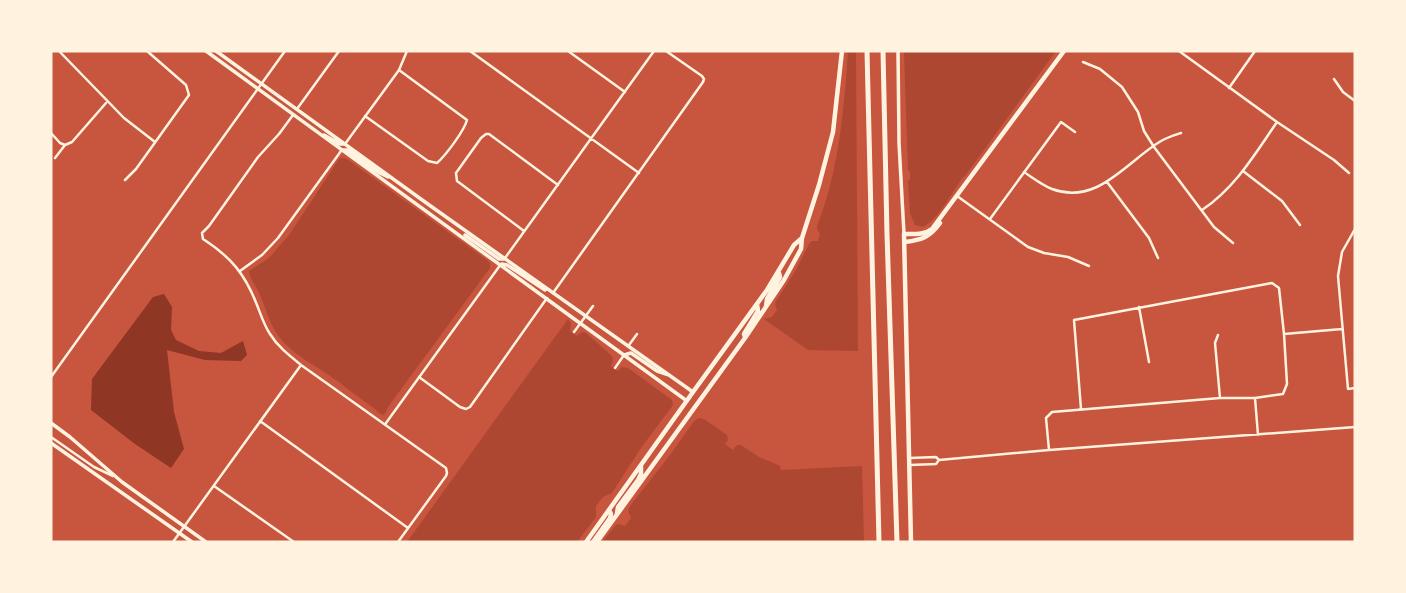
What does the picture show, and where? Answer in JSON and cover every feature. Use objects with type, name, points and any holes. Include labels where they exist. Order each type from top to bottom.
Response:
[{"type":"highway","points":[[867,51],[879,542]]},
{"type":"highway","points":[[883,51],[897,542]]},
{"type":"main road","points":[[595,542],[745,338],[796,260],[832,132],[842,51]]},
{"type":"main road","points":[[911,542],[904,233],[927,232],[936,224],[1064,51]]},
{"type":"main road","points":[[905,242],[923,239],[934,232],[950,211],[957,196]]},
{"type":"main road","points":[[586,542],[757,304],[794,245],[802,238]]},
{"type":"main road","points":[[766,307],[765,303],[780,277],[779,272]]},
{"type":"main road","points":[[745,338],[744,334],[758,311],[757,304]]},
{"type":"main road","points":[[617,514],[618,507],[640,477],[641,465]]},
{"type":"main road","points":[[595,542],[611,516],[609,510]]},
{"type":"street","points":[[59,51],[107,102],[155,142]]},
{"type":"street","points":[[125,180],[187,99],[189,92],[186,85],[146,51]]},
{"type":"street","points":[[206,51],[687,401]]},
{"type":"street","points":[[216,51],[693,392]]},
{"type":"street","points":[[51,377],[285,51]]},
{"type":"street","points":[[297,109],[339,51]]},
{"type":"street","points":[[345,144],[399,70],[407,51]]},
{"type":"street","points":[[470,51],[639,173]]},
{"type":"street","points":[[569,51],[625,92]]},
{"type":"street","points":[[456,232],[499,259],[504,258],[654,51]]},
{"type":"street","points":[[552,292],[703,82],[702,76],[666,51]]},
{"type":"street","points":[[898,51],[904,233]]},
{"type":"street","points":[[1179,51],[1349,173]]},
{"type":"street","points":[[1229,88],[1255,51]]},
{"type":"street","points":[[1083,62],[1100,69],[1122,87],[1138,112],[1153,147],[1214,227],[1233,243]]},
{"type":"street","points":[[365,116],[428,161],[437,163],[442,159],[467,120],[399,70]]},
{"type":"street","points":[[1334,79],[1343,92],[1355,101]]},
{"type":"street","points":[[55,158],[107,102]]},
{"type":"street","points":[[293,115],[202,233],[203,239],[224,254],[240,271],[269,334],[279,346],[301,365],[447,470],[446,476],[397,542]]},
{"type":"street","points":[[990,219],[1061,122],[1075,132]]},
{"type":"street","points":[[1202,211],[1221,196],[1243,171],[1277,122]]},
{"type":"street","points":[[51,133],[65,145]]},
{"type":"street","points":[[318,133],[345,144]]},
{"type":"street","points":[[1024,172],[1046,187],[1077,193],[1107,182],[1160,141],[1181,133]]},
{"type":"street","points":[[524,231],[457,181],[456,173],[483,135],[489,134],[558,185]]},
{"type":"street","points":[[240,271],[278,239],[341,150]]},
{"type":"street","points":[[341,150],[347,150],[380,173],[394,178]]},
{"type":"street","points":[[1243,171],[1282,201],[1300,225]]},
{"type":"street","points":[[1107,182],[1149,238],[1158,258]]},
{"type":"street","points":[[957,196],[1033,250],[1068,257],[1089,266]]},
{"type":"street","points":[[1355,229],[1342,253],[1339,267],[1348,388],[1355,388]]},
{"type":"street","points":[[500,264],[507,265],[540,288],[552,292]]},
{"type":"street","points":[[385,425],[500,264]]},
{"type":"street","points":[[1049,450],[1046,418],[1052,412],[1283,394],[1287,384],[1279,288],[1272,283],[1074,320],[1081,409]]},
{"type":"street","points":[[419,377],[460,407],[470,407],[547,298]]},
{"type":"street","points":[[573,332],[593,306]]},
{"type":"street","points":[[1139,307],[1149,362]]},
{"type":"street","points":[[1284,334],[1342,329]]},
{"type":"street","points":[[629,346],[637,334]]},
{"type":"street","points":[[1218,335],[1215,343],[1220,398]]},
{"type":"street","points":[[615,368],[624,355],[631,353],[657,371],[671,376]]},
{"type":"street","points":[[173,542],[301,365]]},
{"type":"street","points":[[1255,398],[1258,435]]},
{"type":"street","points":[[260,421],[408,528]]},
{"type":"street","points":[[51,423],[122,482]]},
{"type":"street","points":[[910,458],[936,457],[939,460],[1355,428]]},
{"type":"street","points":[[51,436],[94,467],[122,482],[206,542]]},
{"type":"street","points":[[51,443],[192,542]]},
{"type":"street","points":[[910,465],[936,464],[939,460]]},
{"type":"street","points":[[214,486],[294,542]]},
{"type":"shaded area","points":[[848,51],[856,51],[858,351],[808,350],[764,319],[772,317],[777,310],[776,301],[809,244],[818,241],[820,234],[817,226],[831,183],[839,140]]},
{"type":"shaded area","points":[[904,51],[1056,51],[940,211],[923,227],[915,225],[910,213]]},
{"type":"shaded area","points":[[342,158],[490,263],[490,268],[383,415],[286,344],[274,329],[249,274],[249,271],[269,258],[289,235]]},
{"type":"shaded area","points":[[164,294],[172,307],[171,330],[176,340],[199,351],[221,353],[243,341],[247,355],[241,361],[205,360],[167,350],[174,412],[184,449],[171,468],[91,410],[92,379],[153,297]]},
{"type":"shaded area","points":[[568,319],[571,323],[570,331],[577,336],[582,332],[586,333],[612,356],[611,366],[618,371],[622,367],[628,368],[672,400],[673,405],[612,493],[603,497],[596,506],[596,517],[577,542],[407,542]]},
{"type":"shaded area","points":[[699,418],[727,435],[725,444],[733,450],[737,445],[741,445],[780,466],[781,470],[862,466],[864,542],[602,542],[615,526],[625,526],[631,518],[628,511],[630,506]]}]
